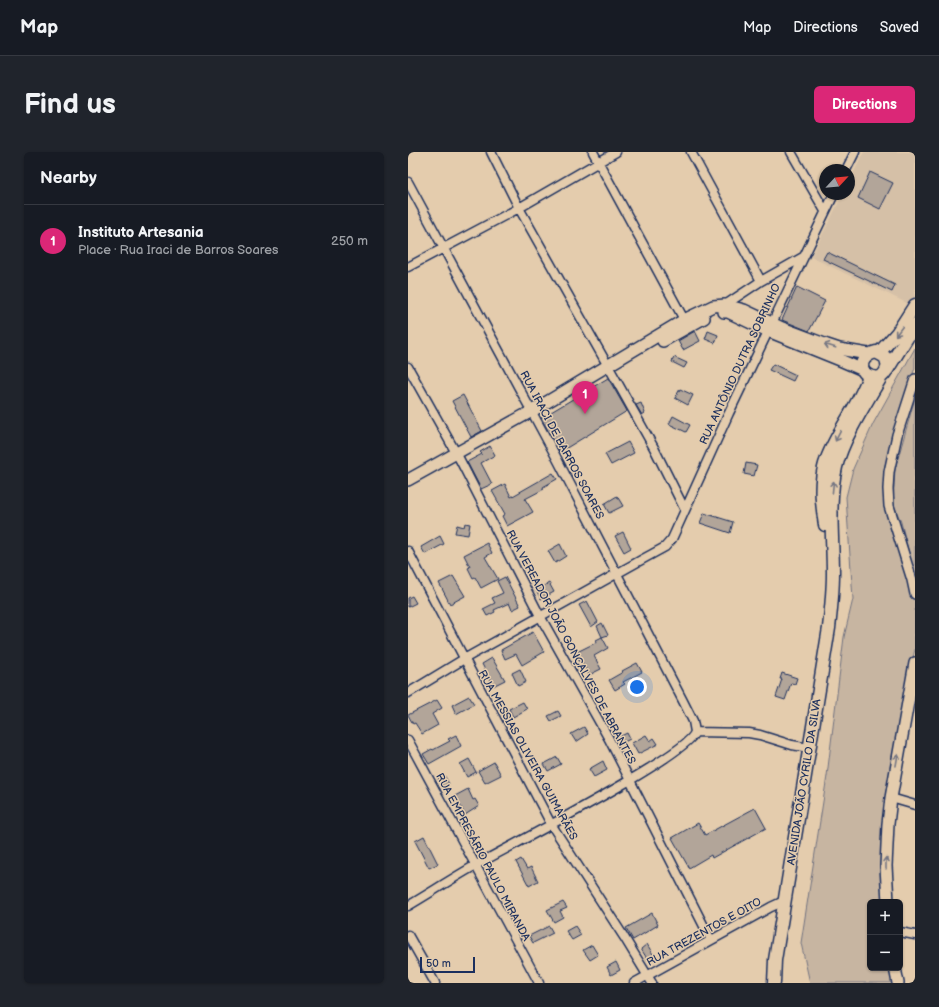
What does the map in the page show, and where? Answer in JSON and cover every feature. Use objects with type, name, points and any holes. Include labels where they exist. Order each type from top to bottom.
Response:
[{"type":"main road","points":[[408,489],[458,457],[686,324],[714,306],[725,305],[744,310],[770,327],[840,360],[875,373],[888,366],[886,359],[874,353],[839,349],[770,327],[728,312],[716,313],[686,324]]},
{"type":"main road","name":"AVENIDA JOÃO CYRILO DA SILVA","points":[[875,373],[862,362],[864,358],[874,353],[897,333],[915,306]]},
{"type":"main road","name":"AVENIDA JOÃO CYRILO DA SILVA","points":[[774,983],[775,960],[784,901],[829,628],[832,581],[831,506],[836,467],[875,373],[915,325]]},
{"type":"main road","points":[[408,480],[458,457]]},
{"type":"main road","points":[[888,899],[886,866],[888,824],[891,798],[912,695],[915,663]]},
{"type":"main road","points":[[896,971],[898,983]]},
{"type":"street","points":[[491,152],[519,208],[654,448],[685,510]]},
{"type":"street","points":[[593,152],[686,324]]},
{"type":"street","points":[[408,267],[519,208],[616,152]]},
{"type":"street","points":[[691,152],[761,281]]},
{"type":"street","points":[[791,152],[825,211]]},
{"type":"street","points":[[849,164],[855,152]]},
{"type":"street","name":"RUA IRACI DE BARROS SOARES","points":[[408,182],[617,573],[693,721],[695,732]]},
{"type":"street","name":"RUA ANTÔNIO DUTRA SOBRINHO","points":[[617,573],[643,560],[669,544],[672,539],[831,200]]},
{"type":"street","points":[[725,305],[761,281],[803,257]]},
{"type":"street","name":"RUA VEREADOR JOÃO GONÇALVES DE ABRANTES","points":[[408,367],[458,457],[540,616],[630,780],[711,940]]},
{"type":"street","points":[[915,379],[896,435],[889,472],[888,489],[890,506],[915,594]]},
{"type":"street","name":"RUA MESSIAS OLIVEIRA GUIMARÃES","points":[[408,552],[551,824],[649,979]]},
{"type":"street","points":[[408,693],[464,659],[617,573]]},
{"type":"street","points":[[408,906],[475,866],[630,780],[671,755],[693,738],[695,732],[749,733],[792,745],[810,748]]},
{"type":"street","name":"RUA EMPRESÁRIO PAULO MIRANDA","points":[[408,740],[539,983]]},
{"type":"street","points":[[891,798],[915,804]]},
{"type":"street","name":"RUA TREZENTOS E OITO","points":[[634,983],[649,979],[711,940],[784,901]]},
{"type":"street","points":[[903,933],[915,935]]},
{"type":"street","points":[[408,935],[434,983]]},
{"type":"shaded area","points":[[864,152],[915,152],[915,299],[911,305],[811,257],[840,200],[855,200],[855,170]]},
{"type":"shaded area","points":[[915,348],[915,368],[903,400],[884,469],[885,506],[898,541],[915,600],[915,649],[886,792],[881,866],[883,899],[867,899],[867,971],[892,971],[894,983],[810,983],[801,943],[827,776],[844,637],[853,599],[846,497],[853,469],[873,424]]},
{"type":"shaded area","points":[[915,398],[915,577],[901,522],[893,503],[895,469]]},
{"type":"building","points":[[870,172],[893,183],[880,209],[858,198]]},
{"type":"building","points":[[827,252],[895,285],[892,292],[823,259]]},
{"type":"building","points":[[797,287],[825,301],[809,331],[782,320]]},
{"type":"building","points":[[695,331],[700,341],[683,350],[678,341]]},
{"type":"building","points":[[708,331],[718,335],[715,343],[705,339]]},
{"type":"building","points":[[674,357],[687,363],[684,368],[672,362]]},
{"type":"building","points":[[773,364],[796,375],[793,381],[769,370]]},
{"type":"building","points":[[608,378],[627,411],[560,452],[541,418]]},
{"type":"building","points":[[680,389],[693,395],[688,405],[675,398]]},
{"type":"building","points":[[463,395],[482,431],[471,437],[452,401]]},
{"type":"building","points":[[641,403],[645,413],[642,415],[636,405]]},
{"type":"building","points":[[673,416],[690,425],[686,432],[669,424]]},
{"type":"building","points":[[628,442],[634,453],[611,465],[605,454]]},
{"type":"building","points":[[490,446],[495,455],[481,463],[492,484],[481,489],[467,462],[482,454],[480,452]]},
{"type":"building","points":[[746,463],[757,465],[754,476],[744,474]]},
{"type":"building","points":[[553,473],[557,479],[543,487],[544,489],[525,499],[533,512],[507,526],[502,516],[505,514],[492,491],[505,484],[511,497]]},
{"type":"building","points":[[617,496],[623,506],[609,513],[604,504]]},
{"type":"building","points":[[704,513],[733,522],[730,533],[700,523]]},
{"type":"building","points":[[465,523],[470,524],[468,535],[455,533],[457,525],[464,527]]},
{"type":"building","points":[[623,532],[631,548],[624,552],[615,536]]},
{"type":"building","points":[[440,536],[444,544],[425,554],[421,547]]},
{"type":"building","points":[[487,543],[492,553],[485,557],[498,579],[481,588],[475,577],[473,578],[468,568],[470,567],[464,555]]},
{"type":"building","points":[[560,544],[566,556],[555,563],[548,551]]},
{"type":"building","points":[[453,576],[465,596],[450,604],[439,583]]},
{"type":"building","points":[[505,577],[520,606],[512,610],[509,603],[494,610],[495,612],[487,616],[483,609],[495,603],[492,598],[503,593],[497,581]]},
{"type":"building","points":[[549,583],[554,592],[541,599],[536,590]]},
{"type":"building","points":[[412,596],[416,603],[408,607],[408,598]]},
{"type":"building","points":[[587,601],[598,622],[591,627],[579,605]]},
{"type":"building","points":[[602,623],[608,635],[602,637],[597,626]]},
{"type":"building","points":[[533,632],[544,652],[522,665],[516,654],[505,659],[501,650]]},
{"type":"building","points":[[602,637],[608,648],[594,656],[601,669],[589,675],[575,653],[597,642],[596,640]]},
{"type":"building","points":[[492,658],[505,680],[493,686],[482,664]]},
{"type":"building","points":[[637,663],[642,672],[623,682],[625,684],[615,690],[609,680]]},
{"type":"building","points":[[520,669],[526,682],[518,686],[512,673]]},
{"type":"building","points":[[782,673],[797,678],[795,684],[791,683],[785,700],[776,697],[782,679],[780,679]]},
{"type":"building","points":[[469,696],[474,704],[456,714],[452,705]]},
{"type":"building","points":[[437,700],[442,708],[432,714],[438,725],[422,734],[415,723],[413,724],[408,715]]},
{"type":"building","points":[[523,702],[527,709],[513,717],[509,709]]},
{"type":"building","points":[[558,711],[561,716],[551,721],[548,716]]},
{"type":"building","points":[[584,727],[588,734],[576,742],[571,734]]},
{"type":"building","points":[[627,733],[630,739],[622,743],[619,737]]},
{"type":"building","points":[[456,735],[461,746],[429,764],[423,754],[450,741],[448,739]]},
{"type":"building","points":[[646,735],[650,741],[654,738],[658,744],[638,754],[632,743]]},
{"type":"building","points":[[557,757],[561,764],[548,771],[544,764]]},
{"type":"building","points":[[469,759],[476,772],[467,777],[460,764]]},
{"type":"building","points":[[603,761],[607,770],[594,777],[589,769]]},
{"type":"building","points":[[494,762],[501,775],[485,783],[478,771]]},
{"type":"building","points":[[444,775],[449,784],[443,787],[438,778]]},
{"type":"building","points":[[468,789],[473,800],[475,799],[479,806],[465,815],[455,796]]},
{"type":"building","points":[[755,808],[766,828],[712,858],[711,855],[689,868],[672,838],[698,823],[705,835]]},
{"type":"building","points":[[424,836],[438,864],[429,868],[415,841]]},
{"type":"building","points":[[521,859],[527,869],[531,867],[538,881],[529,886],[516,862]]},
{"type":"building","points":[[563,902],[567,908],[560,911],[563,917],[554,922],[547,910]]},
{"type":"building","points":[[652,913],[658,925],[633,940],[626,928]]},
{"type":"building","points":[[549,926],[553,933],[533,943],[529,936]]},
{"type":"building","points":[[575,926],[581,935],[572,940],[566,931]]},
{"type":"building","points":[[647,944],[654,956],[648,960],[641,949]]},
{"type":"building","points":[[592,945],[598,955],[590,960],[583,950]]},
{"type":"building","points":[[616,962],[620,970],[611,975],[607,967]]},
{"type":"place","name":"Instituto Artesania","points":[[585,414]]}]
